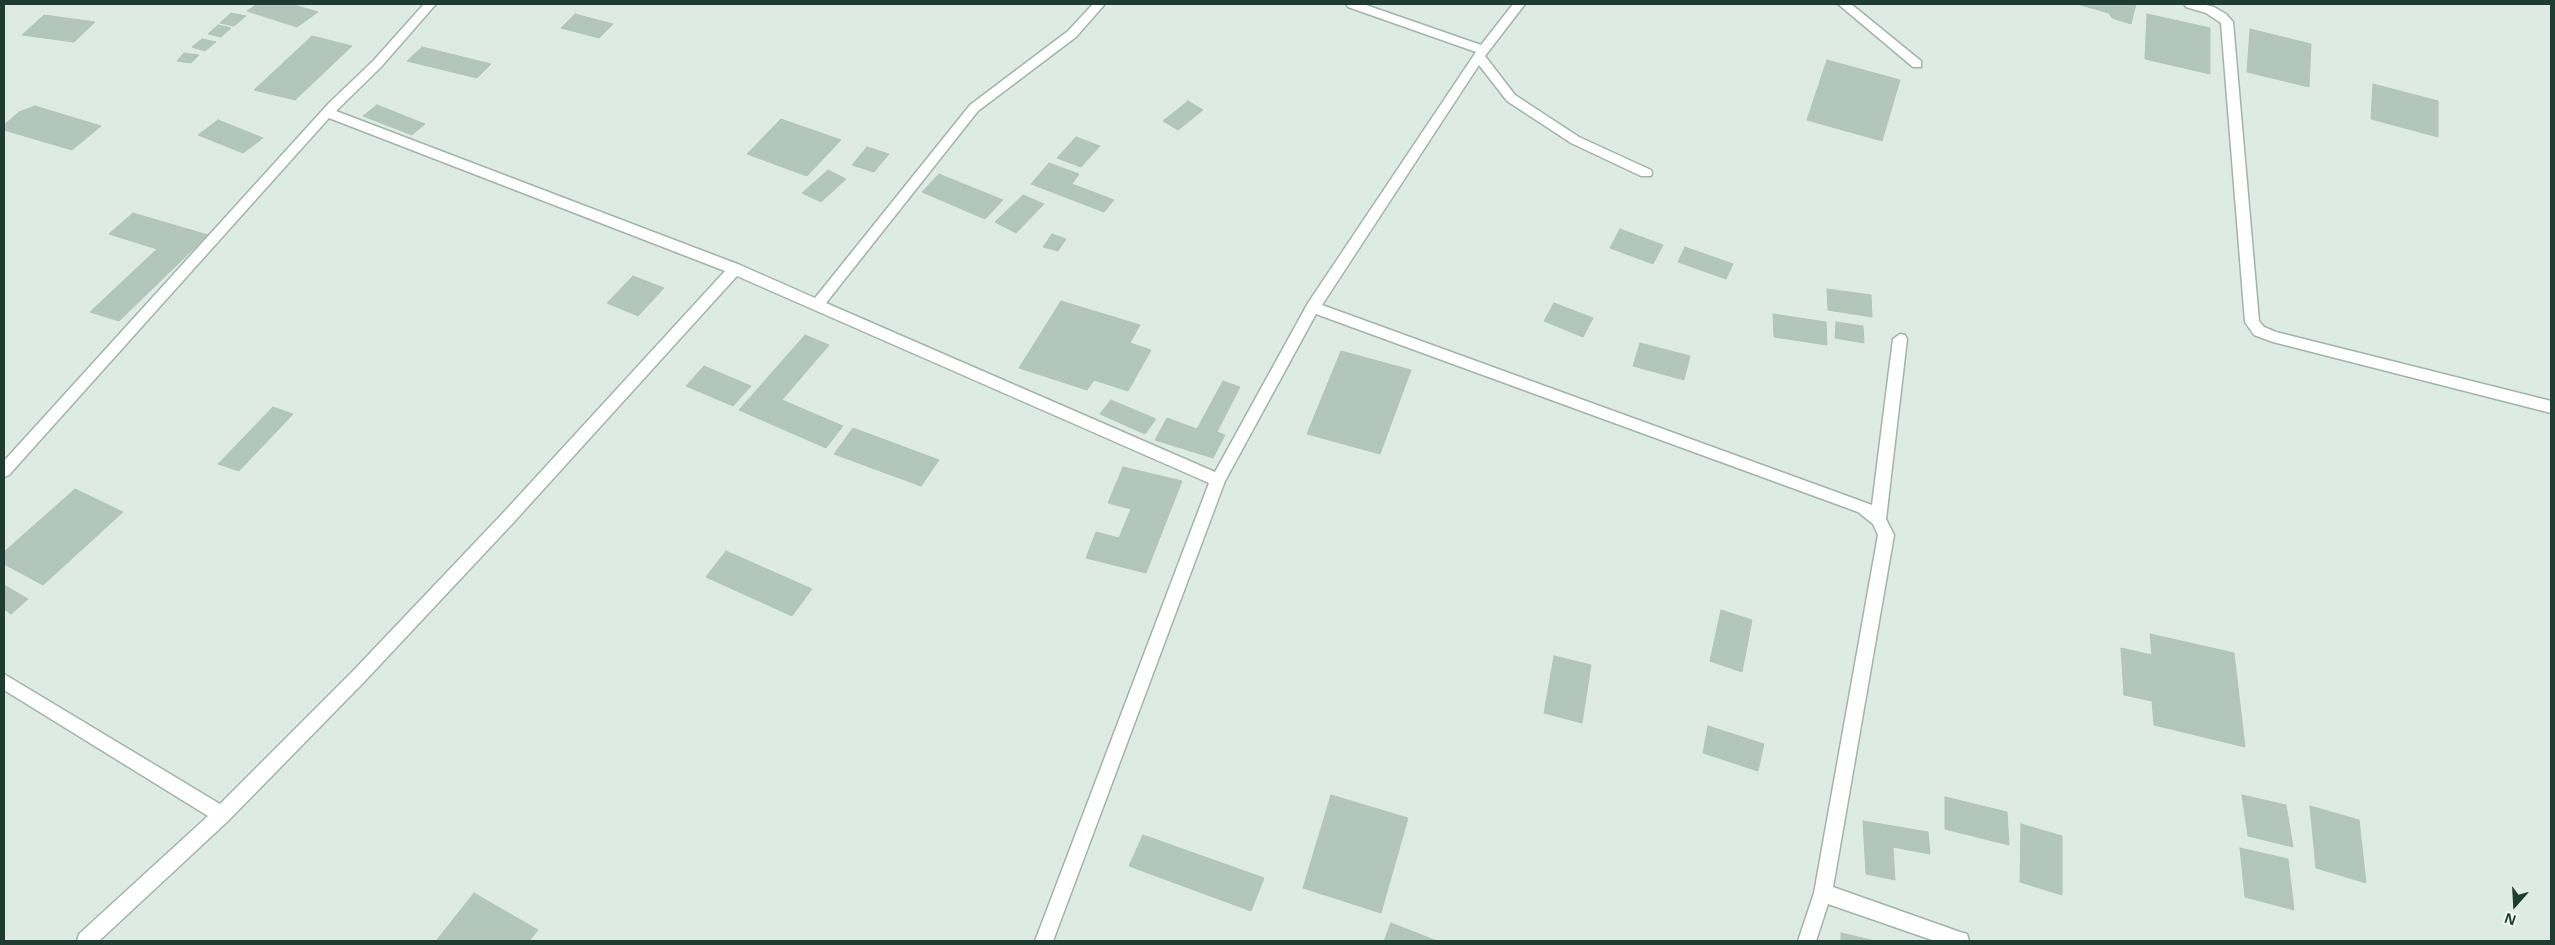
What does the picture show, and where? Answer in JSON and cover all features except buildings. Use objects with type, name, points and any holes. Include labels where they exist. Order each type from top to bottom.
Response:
[{"type":"street","points":[[4,471],[430,4]]},
{"type":"street","points":[[818,304],[974,108],[986,96],[1067,38],[1099,4]]},
{"type":"street","points":[[1352,4],[1481,53],[1511,98],[1575,140],[1646,174]]},
{"type":"street","points":[[1044,941],[1218,480],[1313,307],[1481,53],[1519,4]]},
{"type":"street","points":[[1844,4],[1917,64]]},
{"type":"street","points":[[2190,4],[2210,10],[2227,22],[2252,322],[2259,331],[2551,407]]},
{"type":"street","points":[[328,114],[736,268],[1218,480]]},
{"type":"street","points":[[86,941],[222,816],[358,677],[501,525],[736,268]]},
{"type":"street","points":[[1313,307],[1863,507],[1878,519],[1886,535],[1823,893],[1807,941]]},
{"type":"street","points":[[1878,519],[1900,339]]},
{"type":"street","points":[[4,681],[222,816]]},
{"type":"street","points":[[1823,893],[1960,941]]}]
